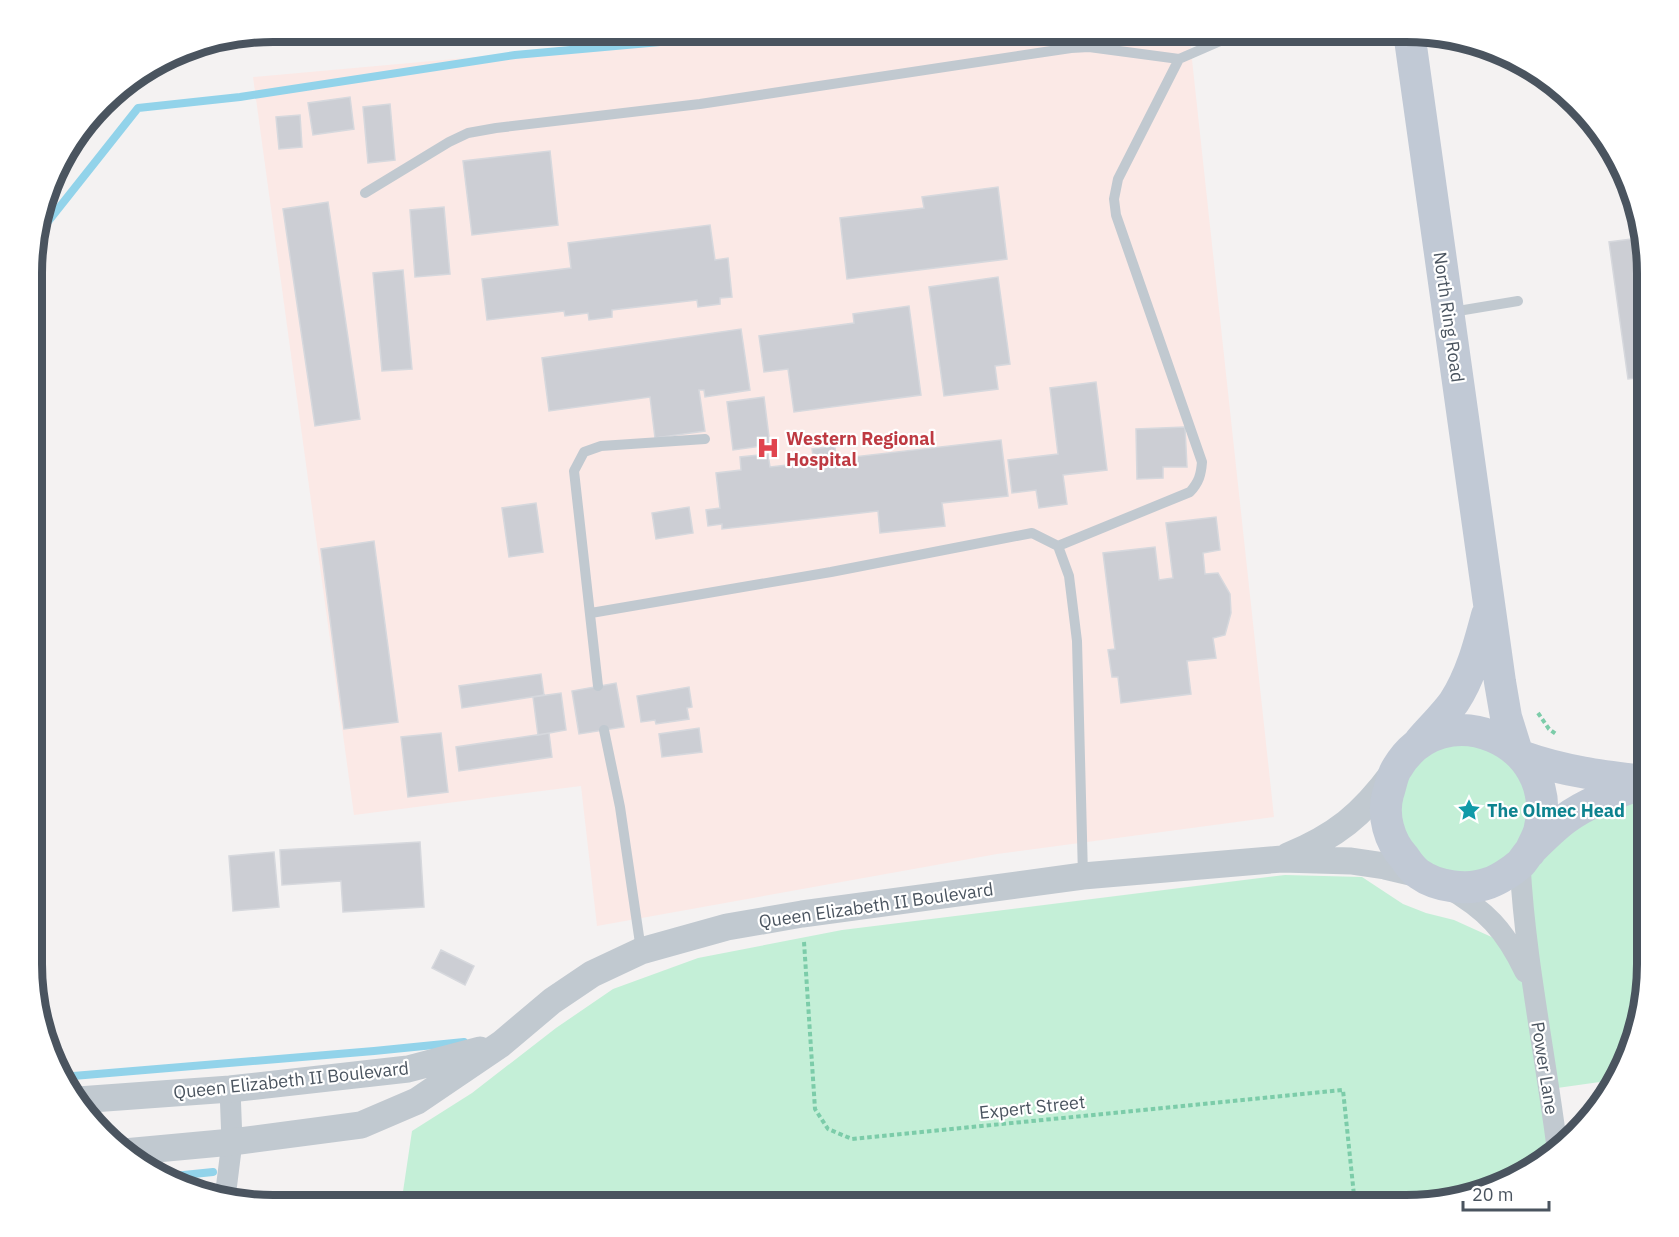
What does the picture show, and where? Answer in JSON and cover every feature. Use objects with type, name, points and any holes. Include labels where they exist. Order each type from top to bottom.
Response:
[{"type":"main road","name":"North Ring Road","points":[[1410,42],[1504,705],[1520,753]]},
{"type":"main road","name":"North Ring Road","points":[[1401,762],[1453,703],[1466,679],[1478,647],[1490,602]]},
{"type":"main road","points":[[1637,780],[1547,765],[1520,753],[1499,738],[1476,731],[1451,731],[1426,739],[1401,762],[1386,802],[1388,827],[1398,851],[1428,879],[1463,888],[1489,883],[1525,858],[1566,818],[1589,804],[1637,786]]},
{"type":"main road","points":[[1520,753],[1536,777],[1542,802],[1540,828],[1525,858]]},
{"type":"street","name":"Queen Elizabeth II Boulevard","points":[[1282,859],[1316,844],[1347,825],[1374,799],[1401,762]]},
{"type":"street","name":"Power Lane","points":[[1525,858],[1522,902],[1532,989],[1550,1089],[1556,1139]]},
{"type":"street","name":"Queen Elizabeth II Boulevard","points":[[137,1151],[232,1142],[361,1125],[417,1101],[501,1044],[552,1001],[592,974],[641,951],[727,927],[802,914],[1083,876],[1282,859],[1351,861],[1385,866],[1428,879]]},
{"type":"street","name":"Power Lane","points":[[1428,879],[1468,900],[1490,919],[1512,946],[1532,989]]},
{"type":"street","name":"Queen Elizabeth II Boulevard","points":[[86,1099],[230,1089],[408,1069],[501,1044]]},
{"type":"street","points":[[226,1190],[232,1142],[230,1089]]},
{"type":"lane","points":[[364,193],[448,142],[468,133],[496,128],[700,104],[1071,48],[1089,47],[1179,59],[1218,42]]},
{"type":"lane","points":[[1058,546],[1190,492],[1201,476],[1202,462],[1116,215],[1114,198],[1118,179],[1179,59]]},
{"type":"lane","points":[[1449,312],[1518,301]]},
{"type":"lane","points":[[598,686],[574,471],[584,452],[601,446],[705,439]]},
{"type":"lane","points":[[591,613],[831,572],[1032,533],[1058,546],[1069,576],[1077,641],[1083,876]]},
{"type":"lane","points":[[604,730],[620,807],[641,951]]},
{"type":"path","name":"Expert Street","points":[[802,914],[815,1109],[828,1129],[852,1139],[1343,1090],[1354,1195]]},
{"type":"shaded area","name":"Western Regional Hospital","points":[[645,42],[1190,42],[1274,817],[997,854],[597,926],[581,786],[354,815],[253,77]]},
{"type":"green space","points":[[1426,739],[1516,749],[1540,828],[1637,786],[1637,979],[1633,1009],[1625,1039],[1605,1081],[1550,1089],[1556,1140],[1522,1164],[1481,1183],[1451,1191],[1421,1195],[402,1195],[412,1131],[472,1093],[556,1028],[613,989],[698,958],[842,930],[1285,875],[1362,877],[1403,904],[1454,920],[1496,939],[1522,981],[1520,864],[1438,883],[1386,802]]},
{"type":"building","points":[[350,97],[354,129],[313,135],[308,103]]},
{"type":"building","points":[[390,104],[395,160],[368,163],[363,107]]},
{"type":"building","points":[[300,115],[302,147],[279,149],[276,117]]},
{"type":"building","points":[[550,151],[558,225],[472,235],[463,161]]},
{"type":"building","points":[[998,187],[1007,259],[847,279],[840,218],[924,208],[922,197]]},
{"type":"building","points":[[328,202],[360,419],[315,426],[283,209]]},
{"type":"building","points":[[444,207],[450,274],[415,277],[410,210]]},
{"type":"building","points":[[710,225],[715,260],[728,258],[732,297],[720,298],[720,304],[698,307],[697,300],[612,310],[612,317],[589,320],[588,313],[565,316],[564,311],[487,320],[482,279],[571,268],[568,243]]},
{"type":"building","points":[[1634,239],[1637,258],[1637,378],[1628,379],[1609,242]]},
{"type":"building","points":[[403,270],[412,369],[382,371],[373,273]]},
{"type":"building","points":[[998,277],[1010,364],[995,366],[998,389],[944,396],[929,287]]},
{"type":"building","points":[[909,306],[921,395],[794,412],[788,369],[764,372],[759,336],[854,323],[853,314]]},
{"type":"building","points":[[741,329],[750,390],[705,397],[704,390],[699,390],[705,431],[655,438],[650,397],[549,411],[542,358]]},
{"type":"building","points":[[1096,382],[1107,470],[1063,475],[1067,504],[1039,508],[1036,490],[1012,493],[1008,460],[1058,454],[1050,388]]},
{"type":"building","points":[[764,397],[770,445],[733,450],[727,402]]},
{"type":"building","points":[[1185,427],[1187,467],[1163,467],[1163,478],[1137,479],[1136,429]]},
{"type":"building","points":[[1001,440],[1008,496],[942,503],[945,526],[880,533],[878,511],[722,529],[722,524],[708,526],[706,510],[720,508],[716,473],[741,470],[740,457],[768,454],[770,467],[814,462],[812,449],[835,446],[836,459]]},
{"type":"building","points":[[536,503],[543,552],[509,557],[502,508]]},
{"type":"building","points":[[689,507],[693,533],[656,539],[652,513]]},
{"type":"building","points":[[1216,517],[1220,550],[1203,553],[1205,574],[1218,573],[1230,594],[1231,613],[1225,635],[1213,638],[1216,658],[1187,661],[1191,694],[1121,703],[1118,677],[1112,677],[1108,650],[1115,649],[1103,553],[1155,547],[1159,580],[1173,578],[1166,523]]},
{"type":"building","points":[[374,541],[398,722],[344,729],[321,549]]},
{"type":"building","points":[[541,674],[544,695],[462,708],[459,686]]},
{"type":"building","points":[[616,683],[624,727],[579,734],[572,691]]},
{"type":"building","points":[[689,687],[692,707],[687,708],[689,719],[656,724],[655,720],[641,722],[637,696]]},
{"type":"building","points":[[561,693],[566,730],[538,735],[533,697]]},
{"type":"building","points":[[699,728],[702,752],[662,757],[659,734]]},
{"type":"building","points":[[441,733],[448,792],[408,797],[401,737]]},
{"type":"building","points":[[549,733],[552,757],[459,771],[456,747]]},
{"type":"building","points":[[420,842],[424,907],[343,912],[341,881],[282,885],[280,850]]},
{"type":"building","points":[[274,852],[279,907],[233,911],[229,856]]},
{"type":"building","points":[[441,950],[474,966],[465,985],[432,968]]},
{"type":"waterway","points":[[48,222],[138,108],[240,97],[515,55],[660,42]]},
{"type":"waterway","points":[[71,1076],[464,1042]]},
{"type":"waterway","points":[[180,1175],[213,1172]]},
{"type":"place","name":"Western Regional Hospital","points":[[768,448]]},
{"type":"place","name":"The Olmec Head","points":[[1469,810]]}]
